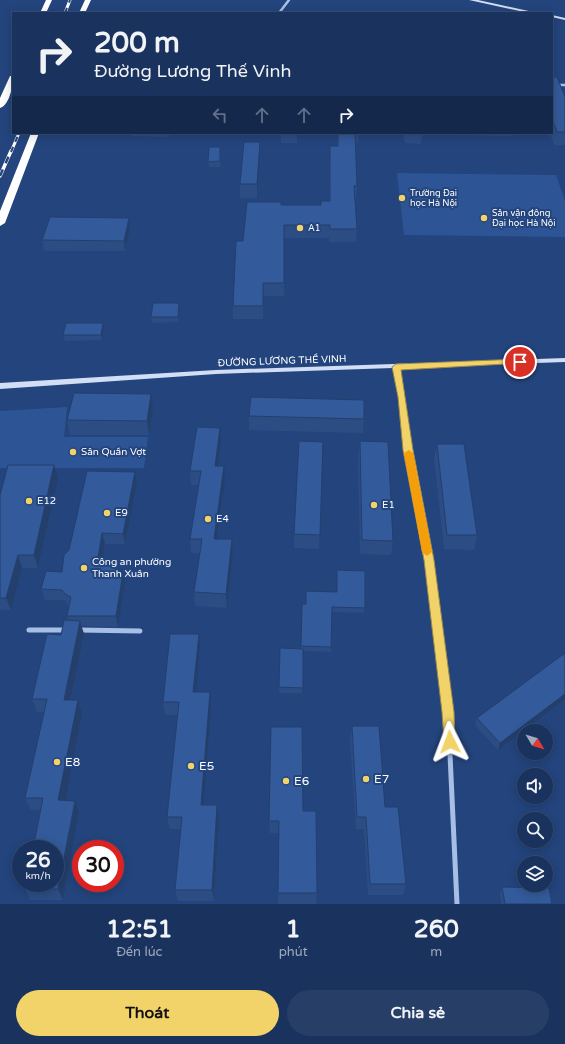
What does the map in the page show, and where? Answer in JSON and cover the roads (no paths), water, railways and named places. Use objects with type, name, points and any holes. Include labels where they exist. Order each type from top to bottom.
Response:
[{"type":"highway","points":[[43,12],[49,0]]},
{"type":"highway","points":[[82,12],[88,0]]},
{"type":"highway","points":[[0,106],[11,87]]},
{"type":"highway","points":[[0,223],[35,134]]},
{"type":"street","points":[[280,12],[289,0]]},
{"type":"street","points":[[471,0],[531,12]]},
{"type":"street","points":[[553,16],[565,19]]},
{"type":"street","points":[[553,85],[565,85]]},
{"type":"street","name":"ĐƯỜNG LƯƠNG THẾ VINH","points":[[0,386],[216,372],[565,360]]},
{"type":"street","points":[[396,367],[402,397],[408,450],[429,560],[448,712],[457,904]]},
{"type":"street","points":[[29,630],[69,630]]},
{"type":"street","points":[[77,630],[140,631]]},
{"type":"railway","points":[[65,12],[70,0]]},
{"type":"railway","points":[[11,152],[19,134]]},
{"type":"railway","points":[[0,176],[11,151]]},
{"type":"place","name":"Trường Đại học Hà Nội","points":[[402,198]]},
{"type":"place","name":"Sân vận động Đại học Hà Nội","points":[[484,218]]},
{"type":"place","name":"A1","points":[[300,228]]},
{"type":"place","name":"Sân Quần Vợt","points":[[73,452]]},
{"type":"place","name":"E12","points":[[29,501]]},
{"type":"place","name":"E1","points":[[374,505]]},
{"type":"place","name":"E9","points":[[107,513]]},
{"type":"place","name":"E4","points":[[208,519]]},
{"type":"place","name":"Công an phường Thanh Xuân","points":[[84,568]]},
{"type":"place","name":"E8","points":[[57,762]]},
{"type":"place","name":"E5","points":[[191,766]]},
{"type":"place","name":"E7","points":[[366,779]]},
{"type":"place","name":"E6","points":[[286,781]]}]
